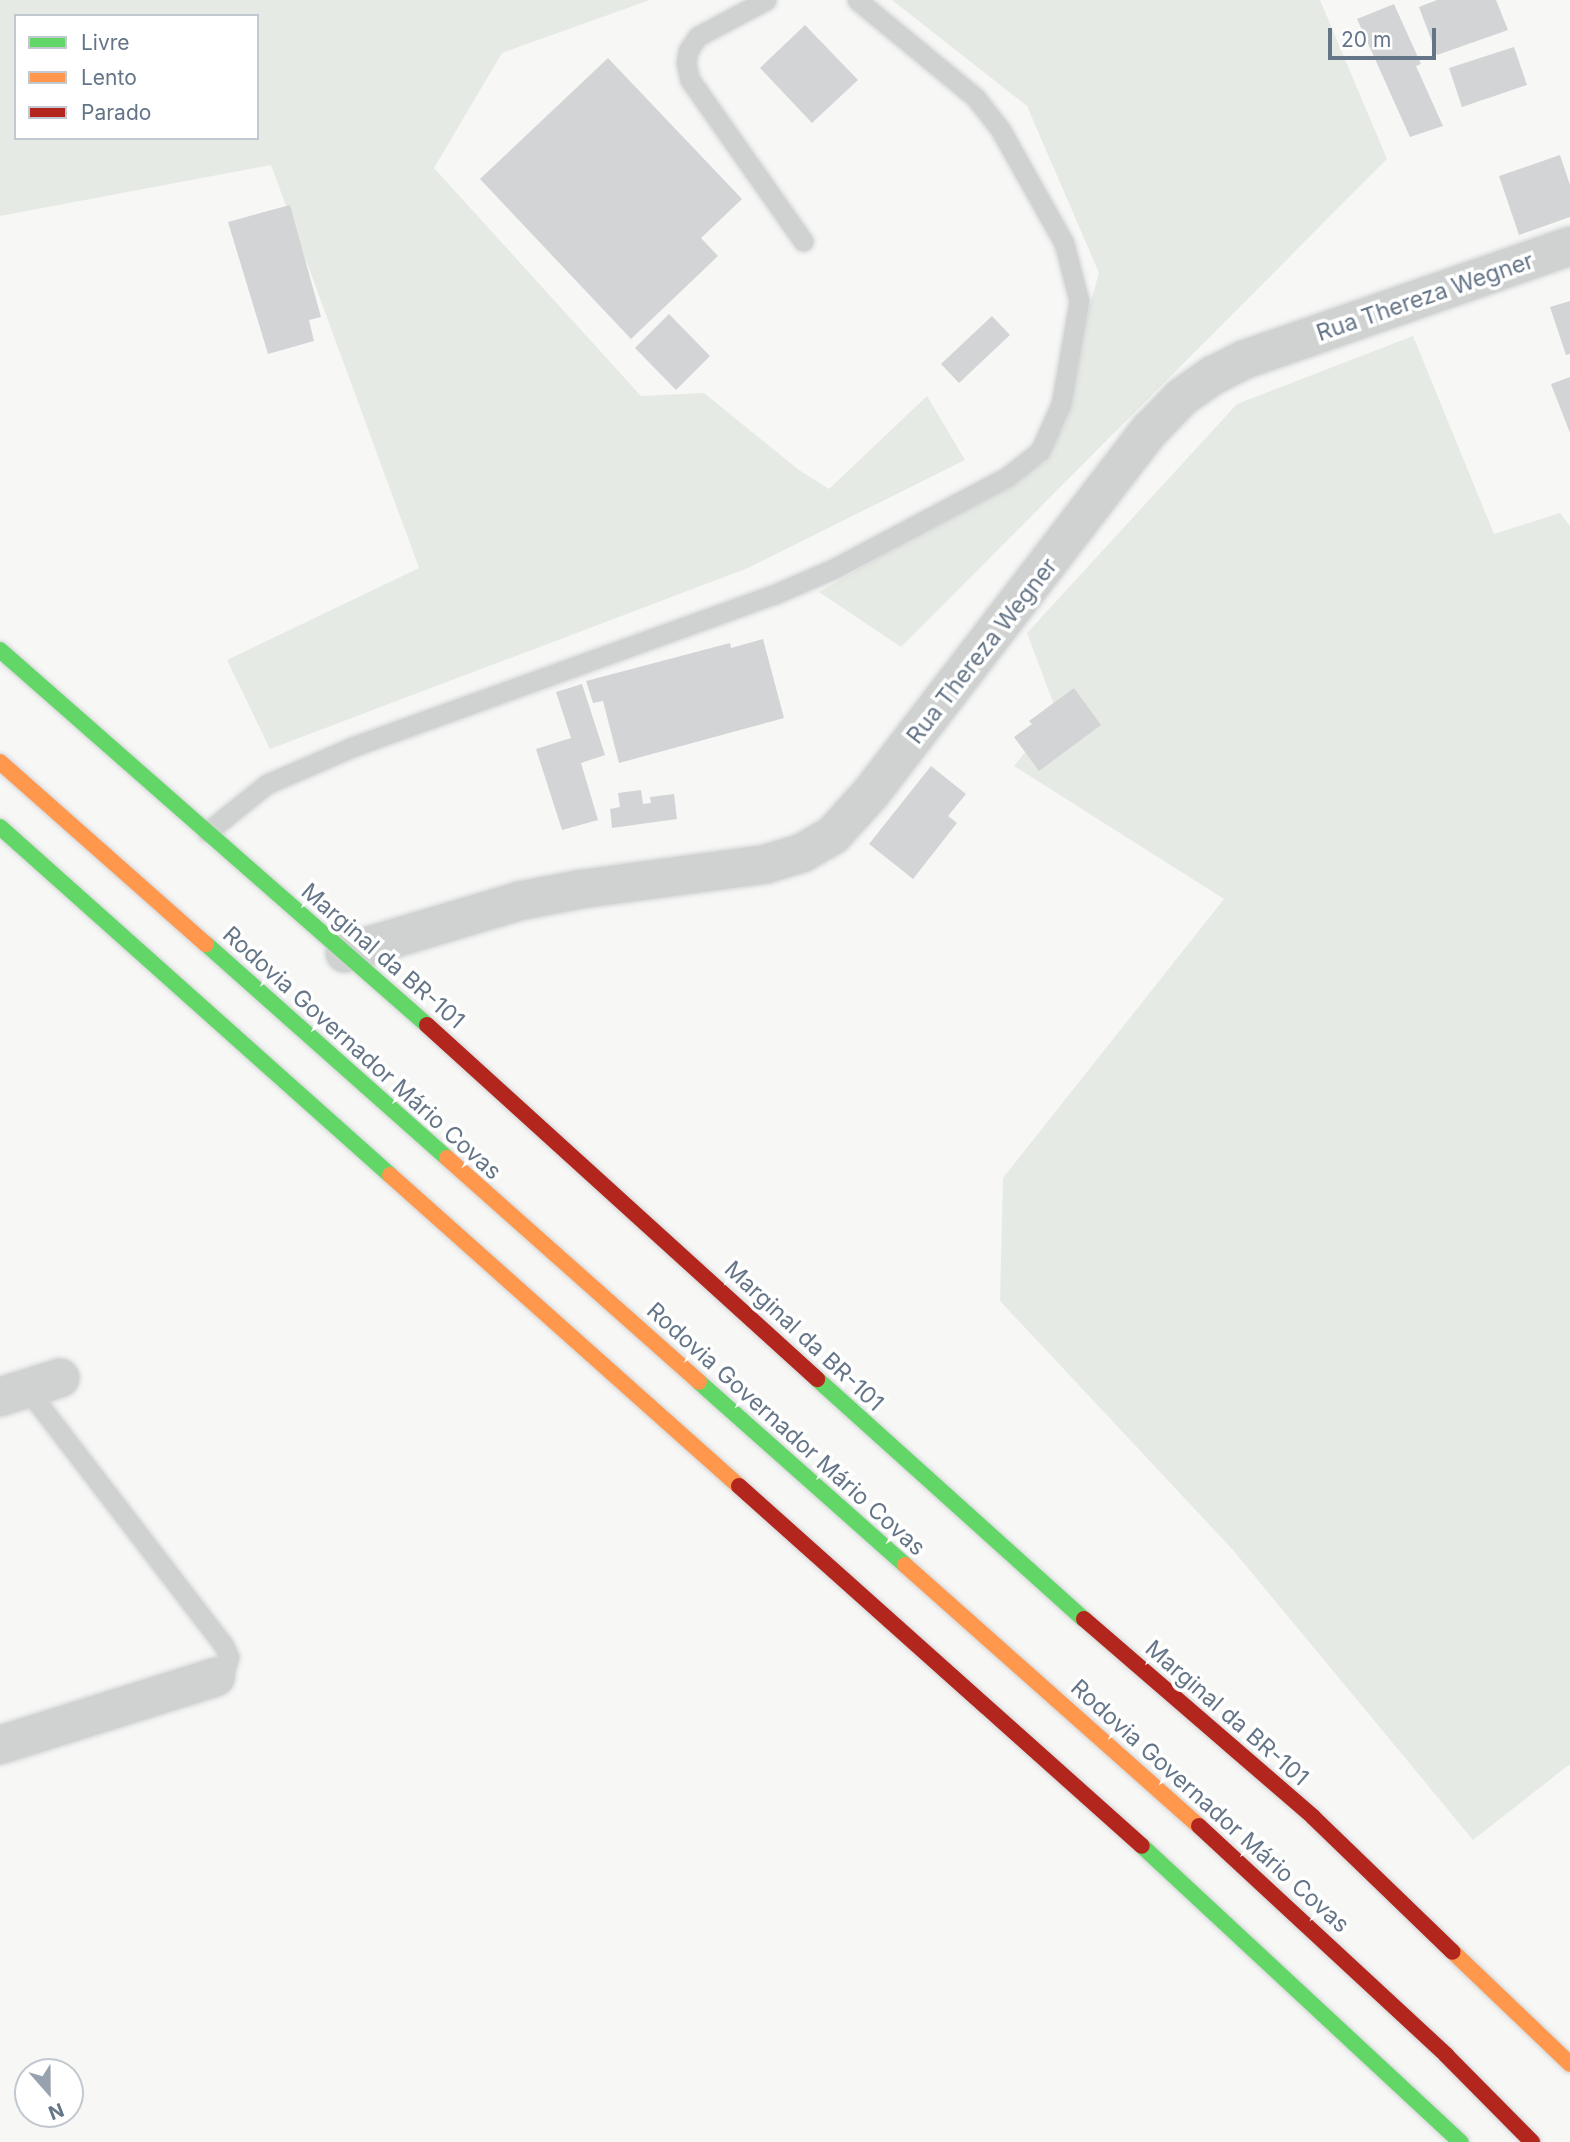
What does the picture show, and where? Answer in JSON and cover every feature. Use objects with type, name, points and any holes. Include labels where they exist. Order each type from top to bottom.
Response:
[{"type":"main road","name":"Marginal da BR-101","points":[[0,650],[561,1143],[996,1543],[1314,1817],[1570,2064]]},
{"type":"main road","name":"Rodovia Governador Mário Covas","points":[[0,762],[1265,1884],[1447,2056],[1532,2142]]},
{"type":"main road","points":[[0,827],[1221,1916],[1461,2142]]},
{"type":"street","name":"Rua Thereza Wegner","points":[[345,953],[519,901],[582,889],[766,864],[802,853],[833,835],[872,793],[1135,449],[1182,397],[1214,375],[1246,359],[1570,246]]},
{"type":"street","points":[[0,1745],[216,1677]]},
{"type":"lane","points":[[766,0],[698,36],[688,51],[686,63],[690,80],[803,241]]},
{"type":"lane","points":[[206,832],[267,784],[352,747],[763,599],[835,568],[1007,477],[1040,451],[1061,404],[1079,301],[1064,243],[1000,129],[976,98],[857,0]]},
{"type":"lane","points":[[29,1388],[223,1644],[229,1657],[225,1670],[216,1677]]},
{"type":"shaded area","points":[[0,0],[650,0],[502,53],[434,168],[641,396],[704,393],[799,470],[829,489],[927,396],[965,460],[748,568],[270,749],[227,660],[419,568],[271,165],[0,216]]},
{"type":"shaded area","points":[[892,0],[1320,0],[1387,159],[901,647],[819,592],[1045,462],[1099,273],[1027,106]]},
{"type":"shaded area","points":[[1413,336],[1494,534],[1560,513],[1570,526],[1570,1764],[1473,1840],[1233,1550],[1000,1301],[1003,1178],[1224,899],[1014,766],[1057,713],[1027,633],[1237,404]]},
{"type":"building","points":[[1437,0],[1496,0],[1508,30],[1437,55],[1419,7]]},
{"type":"building","points":[[1394,4],[1421,64],[1416,66],[1443,126],[1410,137],[1357,19]]},
{"type":"building","points":[[805,25],[858,80],[812,123],[760,68]]},
{"type":"building","points":[[1514,47],[1527,85],[1462,107],[1449,68]]},
{"type":"building","points":[[608,58],[742,199],[701,238],[718,256],[631,339],[480,179]]},
{"type":"building","points":[[1560,155],[1570,185],[1570,217],[1519,235],[1499,176]]},
{"type":"building","points":[[290,205],[321,317],[309,320],[314,341],[268,354],[228,222]]},
{"type":"building","points":[[1570,301],[1570,354],[1566,355],[1550,307]]},
{"type":"building","points":[[669,314],[710,356],[676,390],[635,348]]},
{"type":"building","points":[[992,316],[1010,335],[959,383],[941,364]]},
{"type":"building","points":[[1570,377],[1570,433],[1551,384]]},
{"type":"building","points":[[763,639],[784,718],[619,763],[603,701],[593,703],[586,681],[730,643],[731,648]]},
{"type":"building","points":[[582,684],[605,755],[581,763],[598,820],[562,830],[536,749],[571,738],[556,692]]},
{"type":"building","points":[[1074,688],[1101,725],[1039,771],[1014,737],[1032,724],[1029,721]]},
{"type":"building","points":[[931,766],[966,794],[948,816],[957,823],[913,879],[869,844]]},
{"type":"building","points":[[641,790],[643,804],[651,803],[650,797],[674,794],[677,819],[612,828],[610,809],[620,807],[618,793]]},
{"type":"traffic: fast","points":[[0,650],[427,1025]]},
{"type":"traffic: fast","points":[[0,827],[390,1175]]},
{"type":"traffic: fast","points":[[206,944],[447,1158]]},
{"type":"traffic: fast","points":[[817,1379],[1084,1619]]},
{"type":"traffic: fast","points":[[699,1382],[905,1565]]},
{"type":"traffic: fast","points":[[1142,1846],[1461,2142]]},
{"type":"traffic: slow","points":[[0,762],[206,944]]},
{"type":"traffic: slow","points":[[447,1158],[699,1382]]},
{"type":"traffic: slow","points":[[390,1175],[739,1486]]},
{"type":"traffic: slow","points":[[905,1565],[1199,1826]]},
{"type":"traffic: slow","points":[[1453,1952],[1570,2064]]},
{"type":"traffic: jam","points":[[427,1025],[817,1379]]},
{"type":"traffic: jam","points":[[739,1486],[1142,1846]]},
{"type":"traffic: jam","points":[[1084,1619],[1313,1817],[1453,1952]]},
{"type":"traffic: jam","points":[[1199,1826],[1447,2056],[1532,2142]]}]
